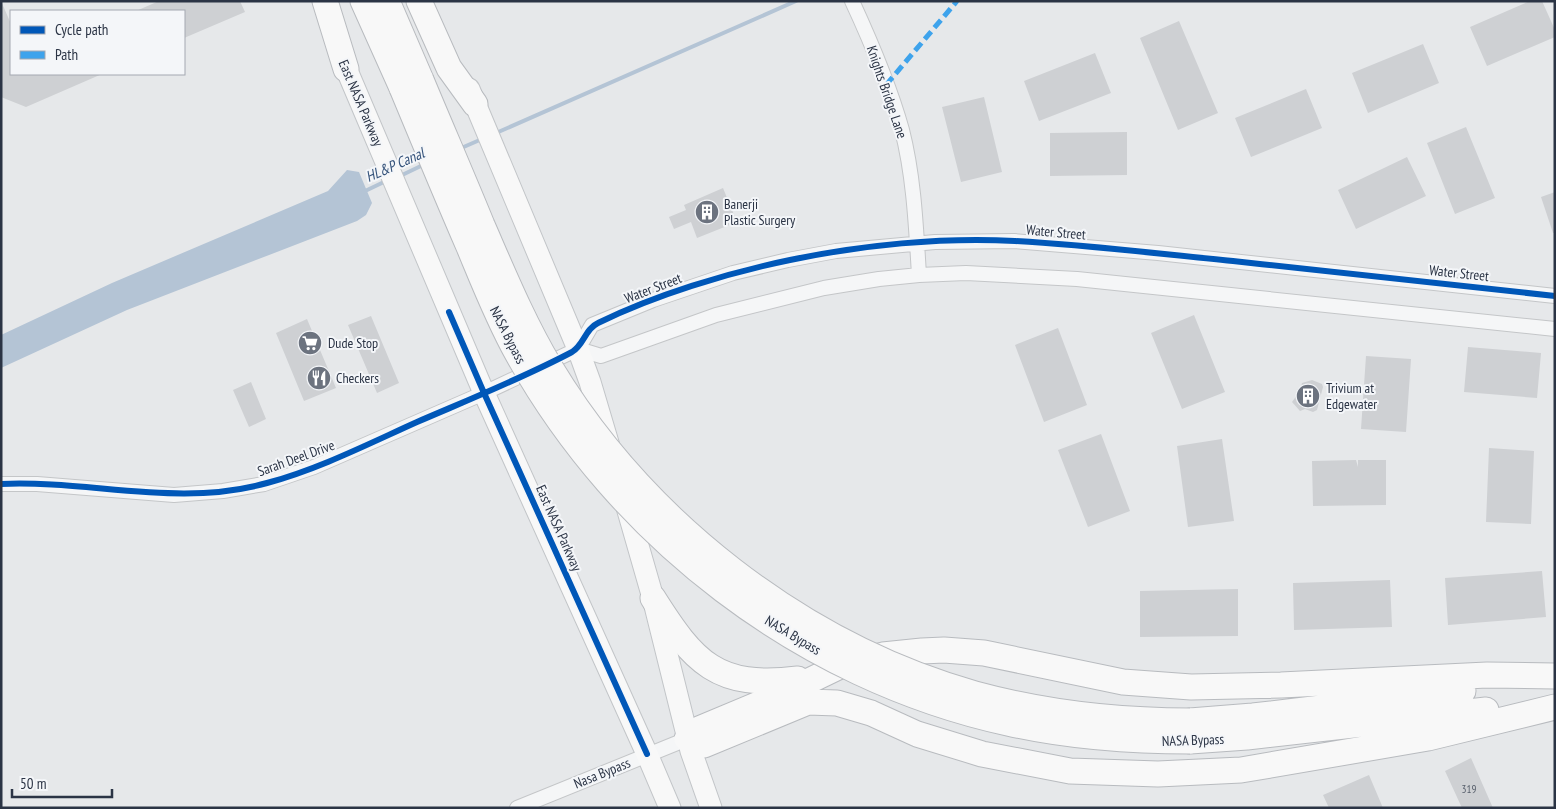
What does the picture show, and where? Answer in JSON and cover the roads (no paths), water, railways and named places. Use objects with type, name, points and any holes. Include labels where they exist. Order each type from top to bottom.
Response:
[{"type":"highway","points":[[325,1],[346,69]]},
{"type":"highway","name":"NASA Bypass","points":[[363,1],[411,84]]},
{"type":"highway","name":"NASA Bypass","points":[[386,1],[411,84],[496,313],[529,374],[563,425],[603,477],[648,526],[688,562],[760,616],[813,648],[874,678],[935,703],[1008,724],[1060,733],[1120,740],[1190,731],[1253,716],[1555,678]]},
{"type":"highway","points":[[419,1],[449,68],[475,104]]},
{"type":"highway","points":[[653,598],[683,643],[704,663],[728,676],[753,682],[816,677]]},
{"type":"highway","points":[[1555,678],[1487,675],[1281,685],[1190,687],[1123,682],[1078,674],[1003,656],[944,650],[900,653],[862,659],[840,666],[778,696],[698,729],[687,739],[704,745],[808,702],[837,703],[871,713],[917,734],[982,754],[1070,771],[1158,774],[1241,770],[1428,738],[1555,707]]},
{"type":"highway","name":"NASA Bypass","points":[[1190,731],[1247,737],[1555,703]]},
{"type":"main road","name":"East NASA Parkway","points":[[318,1],[484,393],[648,754],[670,808]]},
{"type":"main road","points":[[431,1],[578,349],[590,382],[653,598],[687,739],[711,808]]},
{"type":"street","name":"Knights Bridge Lane","points":[[855,8],[880,68],[902,130],[910,169],[919,275]]},
{"type":"street","name":"Water Street","points":[[578,349],[592,325],[653,300],[733,273],[836,251],[966,240],[1024,242],[1167,254],[1555,296]]},
{"type":"street","points":[[578,349],[601,356],[687,324],[762,303],[850,284],[919,275],[966,273],[1050,276],[1555,329]]},
{"type":"street","name":"Sarah Deel Drive","points":[[1,484],[37,484],[174,495],[195,494],[264,484],[314,467],[484,393],[578,349]]},
{"type":"street","name":"Nasa Bypass","points":[[517,808],[687,739]]},
{"type":"water","points":[[347,170],[359,172],[372,203],[366,215],[357,221],[127,310],[1,368],[1,335],[112,283],[328,191]]},
{"type":"waterway","name":"HL&P Canal","points":[[496,133],[796,1]]},
{"type":"waterway","name":"HL&P Canal","points":[[459,149],[482,139]]},
{"type":"waterway","name":"HL&P Canal","points":[[400,176],[425,164]]},
{"type":"waterway","name":"HL&P Canal","points":[[363,192],[386,181]]},
{"type":"place","name":"Banerji Plastic Surgery","points":[[707,212]]},
{"type":"place","name":"Dude Stop","points":[[310,343]]},
{"type":"place","name":"Checkers","points":[[319,378]]},
{"type":"place","name":"Trivium at Edgewater","points":[[1308,396]]}]
